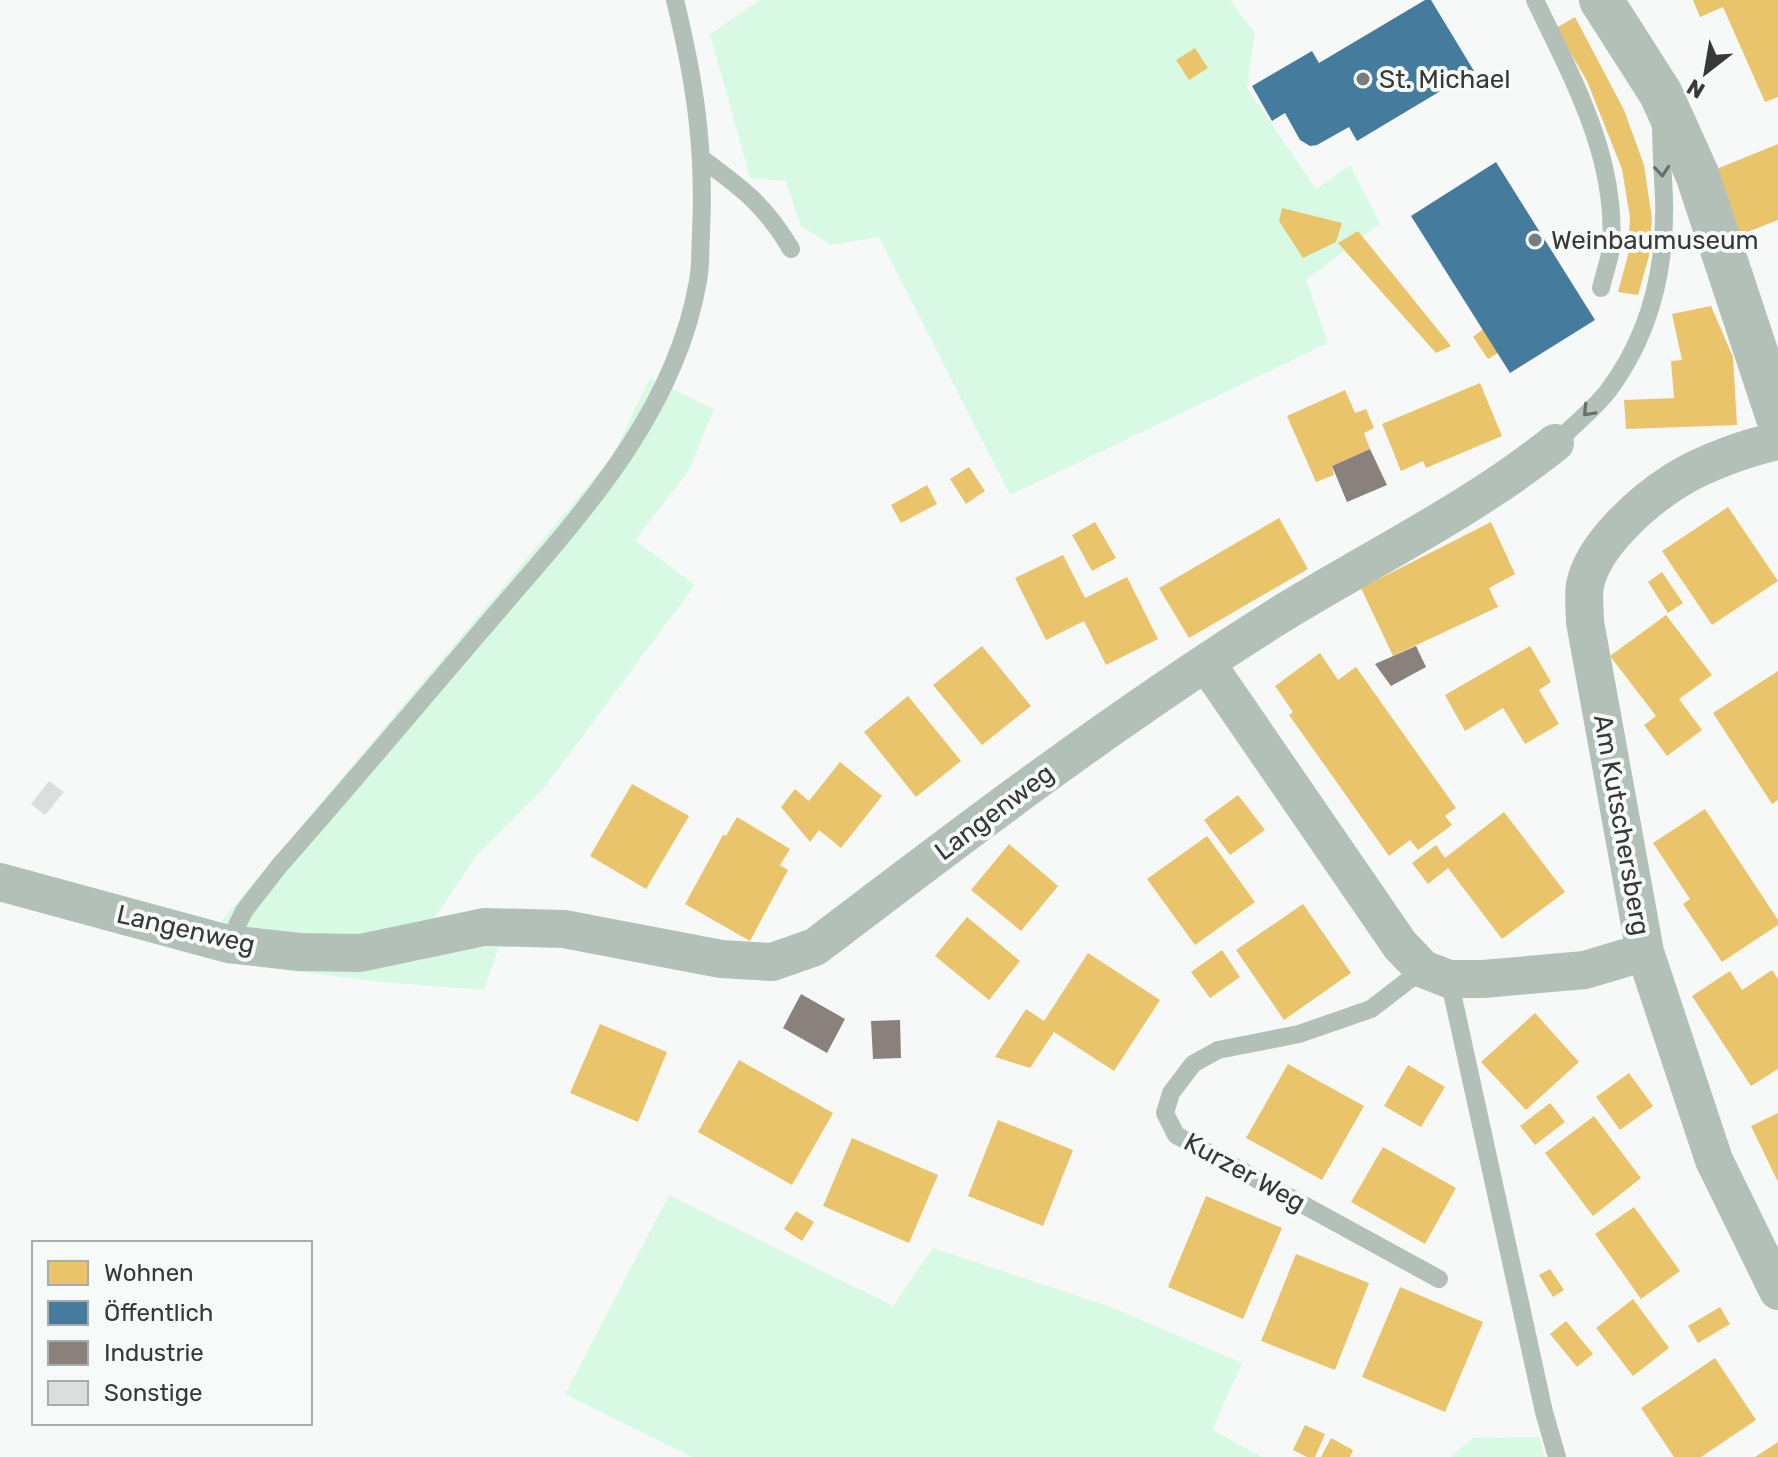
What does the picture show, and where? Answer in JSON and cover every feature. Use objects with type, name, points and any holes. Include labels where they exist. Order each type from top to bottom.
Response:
[{"type":"street","points":[[1601,0],[1661,94],[1697,174],[1778,418]]},
{"type":"street","name":"Am Kutschersberg","points":[[1778,441],[1752,447],[1677,479],[1635,512],[1601,550],[1585,584],[1585,622],[1645,952],[1714,1160],[1778,1291]]},
{"type":"street","name":"Langenweg","points":[[0,882],[228,944],[300,952],[360,953],[484,927],[564,929],[721,959],[772,962],[815,947],[1039,778],[1277,617],[1515,474],[1555,443]]},
{"type":"street","points":[[1207,664],[1400,945],[1436,974],[1483,979],[1585,970],[1645,952]]},
{"type":"lane","points":[[228,944],[244,911],[262,888],[577,517],[645,424],[678,358],[698,281],[702,200],[700,122],[675,0]]},
{"type":"lane","points":[[1535,0],[1578,90],[1603,154],[1610,203],[1611,248],[1601,288]]},
{"type":"lane","name":"Langenweg","points":[[1555,443],[1607,392],[1636,347],[1651,309],[1662,255],[1661,94]]},
{"type":"lane","points":[[701,158],[748,192],[774,221],[791,249]]},
{"type":"lane","points":[[1436,974],[1557,1457]]},
{"type":"lane","name":"Kurzer Weg","points":[[1436,974],[1371,1009],[1299,1034],[1218,1050],[1193,1064],[1171,1093],[1165,1113],[1176,1135],[1439,1279]]},
{"type":"green space","points":[[760,0],[1230,0],[1255,33],[1247,88],[1316,189],[1350,165],[1380,224],[1306,280],[1328,343],[1010,495],[879,237],[831,245],[801,226],[786,181],[750,178],[710,34]]},
{"type":"green space","points":[[650,378],[714,409],[688,472],[635,540],[695,585],[547,784],[476,856],[413,950],[499,947],[484,990],[258,967],[218,925],[612,457]]},
{"type":"green space","points":[[669,1195],[893,1306],[933,1248],[1111,1307],[1242,1363],[1212,1430],[1262,1457],[692,1457],[565,1394]]},
{"type":"green space","points":[[1539,1437],[1545,1457],[1451,1457],[1472,1438]]},
{"type":"building: Wohnen","points":[[1693,0],[1778,0],[1778,97],[1765,102],[1723,7],[1700,17]]},
{"type":"building: Wohnen","points":[[1575,17],[1624,110],[1644,165],[1652,219],[1649,256],[1638,295],[1618,292],[1628,255],[1630,218],[1622,169],[1587,81],[1556,28]]},
{"type":"building: Wohnen","points":[[1195,48],[1208,68],[1189,80],[1176,60]]},
{"type":"building: Wohnen","points":[[1778,144],[1778,220],[1740,235],[1714,170]]},
{"type":"building: Wohnen","points":[[1282,208],[1342,223],[1336,242],[1303,258],[1279,221]]},
{"type":"building: Wohnen","points":[[1358,231],[1451,346],[1436,353],[1338,243]]},
{"type":"building: Wohnen","points":[[1711,306],[1733,357],[1737,425],[1626,429],[1624,400],[1674,398],[1671,361],[1682,360],[1672,314]]},
{"type":"building: Wohnen","points":[[1483,329],[1498,353],[1488,359],[1473,337]]},
{"type":"building: Wohnen","points":[[1480,383],[1502,436],[1426,468],[1423,461],[1401,471],[1382,424]]},
{"type":"building: Wohnen","points":[[1345,390],[1355,413],[1366,409],[1374,428],[1364,433],[1370,449],[1332,466],[1334,475],[1316,482],[1287,416]]},
{"type":"building: Wohnen","points":[[969,467],[985,491],[966,504],[950,479]]},
{"type":"building: Wohnen","points":[[927,485],[937,504],[901,523],[891,505]]},
{"type":"building: Wohnen","points":[[1728,507],[1778,581],[1712,625],[1662,551]]},
{"type":"building: Wohnen","points":[[1279,518],[1308,569],[1189,638],[1159,588]]},
{"type":"building: Wohnen","points":[[1095,522],[1116,558],[1092,571],[1072,535]]},
{"type":"building: Wohnen","points":[[1491,522],[1515,574],[1489,588],[1498,607],[1393,656],[1361,588]]},
{"type":"building: Wohnen","points":[[1063,555],[1085,598],[1127,577],[1158,639],[1106,665],[1084,621],[1046,640],[1015,578]]},
{"type":"building: Wohnen","points":[[1662,572],[1683,603],[1668,613],[1648,582]]},
{"type":"building: Wohnen","points":[[1666,615],[1712,675],[1679,699],[1702,730],[1667,756],[1644,725],[1656,716],[1610,656]]},
{"type":"building: Wohnen","points":[[982,646],[1031,706],[982,745],[933,685]]},
{"type":"building: Wohnen","points":[[1530,646],[1551,682],[1539,690],[1559,724],[1525,744],[1503,708],[1465,731],[1445,695]]},
{"type":"building: Wohnen","points":[[1320,653],[1338,680],[1356,667],[1456,808],[1445,816],[1452,825],[1418,850],[1410,840],[1389,856],[1289,715],[1293,712],[1275,686]]},
{"type":"building: Wohnen","points":[[1778,671],[1778,800],[1772,804],[1713,713]]},
{"type":"building: Wohnen","points":[[908,696],[961,761],[916,797],[864,732]]},
{"type":"building: Wohnen","points":[[840,762],[882,796],[841,848],[819,830],[810,842],[781,807],[795,789],[809,801]]},
{"type":"building: Wohnen","points":[[632,784],[689,816],[646,889],[590,856]]},
{"type":"building: Wohnen","points":[[1238,795],[1265,830],[1230,855],[1204,820]]},
{"type":"building: Wohnen","points":[[1705,809],[1778,920],[1778,925],[1722,962],[1683,904],[1690,899],[1653,843]]},
{"type":"building: Wohnen","points":[[1504,812],[1565,892],[1502,939],[1448,868],[1428,884],[1412,863],[1436,845],[1445,858]]},
{"type":"building: Wohnen","points":[[737,817],[790,849],[780,865],[788,870],[750,941],[685,904],[723,835],[726,836]]},
{"type":"building: Wohnen","points":[[1207,836],[1255,902],[1195,945],[1147,879]]},
{"type":"building: Wohnen","points":[[1009,844],[1058,886],[1021,931],[971,890]]},
{"type":"building: Wohnen","points":[[1303,904],[1351,973],[1284,1020],[1236,950]]},
{"type":"building: Wohnen","points":[[967,917],[1020,961],[989,1000],[935,956]]},
{"type":"building: Wohnen","points":[[1222,950],[1240,977],[1210,998],[1191,972]]},
{"type":"building: Wohnen","points":[[1088,953],[1160,1000],[1114,1071],[1054,1032],[1030,1068],[995,1057],[1026,1009],[1044,1021]]},
{"type":"building: Wohnen","points":[[1772,970],[1778,979],[1778,1069],[1751,1086],[1692,996],[1730,971],[1742,990]]},
{"type":"building: Wohnen","points":[[1535,1013],[1579,1062],[1526,1110],[1481,1062]]},
{"type":"building: Wohnen","points":[[600,1024],[667,1052],[638,1122],[570,1093]]},
{"type":"building: Wohnen","points":[[739,1060],[833,1113],[792,1185],[698,1132]]},
{"type":"building: Wohnen","points":[[1288,1064],[1364,1106],[1322,1180],[1246,1138]]},
{"type":"building: Wohnen","points":[[1408,1065],[1445,1087],[1421,1127],[1384,1106]]},
{"type":"building: Wohnen","points":[[1629,1073],[1653,1106],[1620,1130],[1596,1097]]},
{"type":"building: Wohnen","points":[[1550,1103],[1565,1122],[1535,1145],[1520,1126]]},
{"type":"building: Wohnen","points":[[1778,1113],[1778,1182],[1751,1126]]},
{"type":"building: Wohnen","points":[[1594,1116],[1641,1178],[1593,1216],[1545,1153]]},
{"type":"building: Wohnen","points":[[998,1120],[1073,1150],[1043,1226],[968,1196]]},
{"type":"building: Wohnen","points":[[852,1138],[938,1175],[909,1243],[823,1206]]},
{"type":"building: Wohnen","points":[[1383,1147],[1456,1188],[1425,1244],[1351,1202]]},
{"type":"building: Wohnen","points":[[1206,1196],[1282,1228],[1243,1319],[1168,1287]]},
{"type":"building: Wohnen","points":[[1634,1207],[1680,1271],[1641,1299],[1595,1234]]},
{"type":"building: Wohnen","points":[[796,1211],[814,1222],[802,1241],[784,1229]]},
{"type":"building: Wohnen","points":[[1296,1254],[1369,1283],[1335,1370],[1261,1341]]},
{"type":"building: Wohnen","points":[[1550,1269],[1564,1290],[1553,1297],[1539,1275]]},
{"type":"building: Wohnen","points":[[1400,1287],[1483,1322],[1445,1412],[1362,1377]]},
{"type":"building: Wohnen","points":[[1633,1299],[1669,1348],[1633,1376],[1596,1328]]},
{"type":"building: Wohnen","points":[[1720,1307],[1730,1324],[1698,1343],[1688,1326]]},
{"type":"building: Wohnen","points":[[1566,1321],[1593,1354],[1577,1367],[1550,1334]]},
{"type":"building: Wohnen","points":[[1715,1358],[1756,1420],[1701,1457],[1674,1457],[1641,1408]]},
{"type":"building: Wohnen","points":[[1305,1425],[1325,1434],[1315,1457],[1307,1457],[1293,1450]]},
{"type":"building: Wohnen","points":[[1331,1438],[1353,1450],[1350,1457],[1321,1457]]},
{"type":"building: Wohnen","points":[[1778,1442],[1778,1457],[1755,1457]]},
{"type":"building: Öffentlich","name":"St. Michael","points":[[1425,0],[1431,0],[1474,71],[1357,141],[1349,127],[1310,146],[1300,140],[1285,113],[1272,121],[1252,86],[1312,51],[1319,63]]},
{"type":"building: Öffentlich","points":[[1496,162],[1595,320],[1510,373],[1411,216]]},
{"type":"building: Industrie","points":[[1370,449],[1387,485],[1347,502],[1332,466]]},
{"type":"building: Industrie","points":[[1416,646],[1426,667],[1391,686],[1375,664]]},
{"type":"building: Industrie","points":[[801,994],[845,1019],[827,1053],[783,1028]]},
{"type":"building: Industrie","points":[[900,1020],[901,1058],[873,1059],[871,1021]]},
{"type":"building: Sonstige","points":[[49,781],[64,792],[45,815],[31,804]]},
{"type":"place","name":"St. Michael","points":[[1363,79]]},
{"type":"place","name":"Weinbaumuseum","points":[[1535,240]]}]
